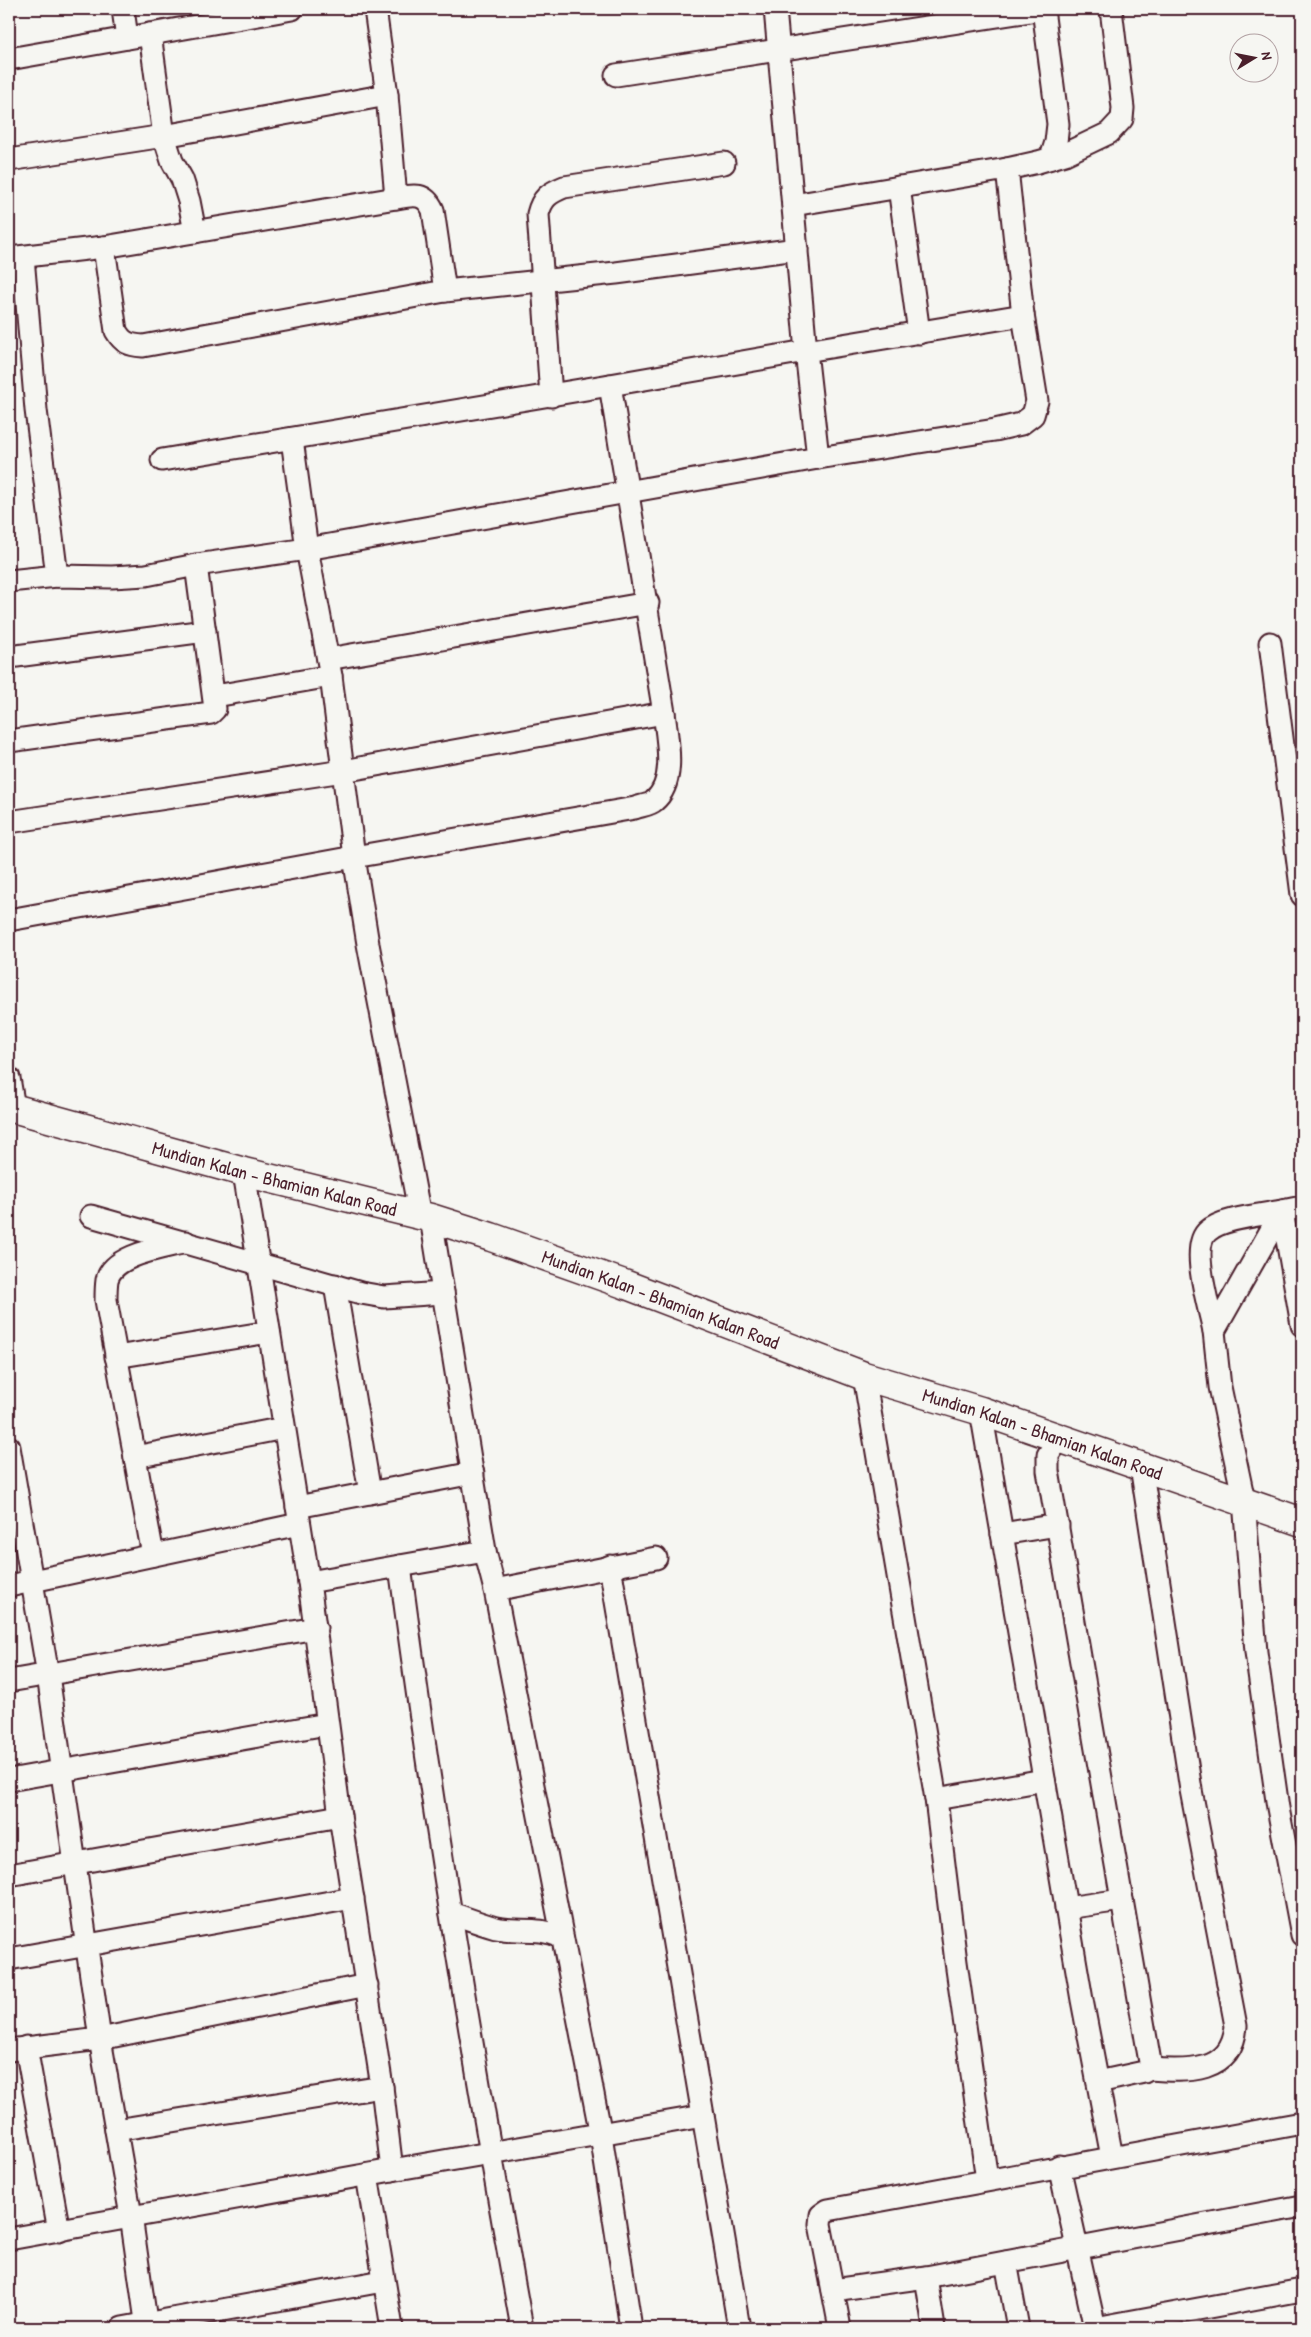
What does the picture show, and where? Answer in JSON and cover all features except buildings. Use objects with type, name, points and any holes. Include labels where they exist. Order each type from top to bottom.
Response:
[{"type":"street","points":[[123,9],[127,38]]},
{"type":"street","points":[[9,59],[292,9]]},
{"type":"street","points":[[375,9],[387,95],[396,198]]},
{"type":"street","points":[[775,9],[806,351],[818,458]]},
{"type":"street","points":[[616,75],[1043,9],[1058,124],[1053,150]]},
{"type":"street","points":[[793,205],[1007,169],[1053,150],[1094,140],[1109,133],[1122,119],[1123,108],[1111,9]]},
{"type":"street","points":[[150,34],[164,136],[172,161],[182,179],[189,201],[195,232]]},
{"type":"street","points":[[9,160],[164,136],[387,95]]},
{"type":"street","points":[[551,396],[538,214],[541,202],[551,192],[564,187],[724,163]]},
{"type":"street","points":[[9,581],[57,576],[120,577],[146,574],[196,564],[307,549],[818,458],[995,430],[1021,424],[1033,416],[1037,400],[1023,316],[1007,169]]},
{"type":"street","points":[[899,187],[919,333]]},
{"type":"street","points":[[57,576],[16,258],[104,247],[413,194],[423,196],[429,201],[433,210],[445,291]]},
{"type":"street","points":[[104,247],[116,331],[122,341],[130,346],[143,346],[445,291],[797,249]]},
{"type":"street","points":[[162,460],[1023,316]]},
{"type":"street","points":[[9,920],[354,856],[635,808],[654,801],[667,782],[669,756],[648,603],[610,385]]},
{"type":"street","points":[[292,439],[307,549],[330,668],[342,771],[368,944],[444,1293],[485,1551],[496,1590],[601,2135],[631,2328]]},
{"type":"street","points":[[9,741],[211,713],[215,710],[215,696],[196,564]]},
{"type":"street","points":[[215,696],[330,668],[648,603]]},
{"type":"street","points":[[9,657],[205,631]]},
{"type":"street","points":[[1270,643],[1301,872],[1302,895]]},
{"type":"street","points":[[9,822],[342,771],[664,713]]},
{"type":"street","points":[[9,1078],[11,1107]]},
{"type":"street","name":"Mundian Kalan - Bhamian Kalan Road","points":[[11,1107],[244,1172],[426,1217],[492,1237],[624,1284],[864,1376],[981,1411],[1302,1522]]},
{"type":"street","points":[[244,1172],[316,1628],[327,1724],[382,2087],[392,2170]]},
{"type":"street","points":[[1292,1209],[1302,1325]]},
{"type":"street","points":[[1214,1331],[1292,1209]]},
{"type":"street","points":[[1292,1209],[1222,1224],[1207,1231],[1200,1242],[1199,1259],[1214,1331],[1222,1396],[1244,1501],[1260,1682],[1278,1808],[1302,1935]]},
{"type":"street","points":[[92,1216],[259,1262],[334,1285],[384,1297],[444,1293]]},
{"type":"street","points":[[153,1555],[106,1300],[107,1279],[116,1265],[132,1256],[186,1242]]},
{"type":"street","points":[[334,1285],[370,1493]]},
{"type":"street","points":[[116,1357],[269,1332]]},
{"type":"street","points":[[864,1376],[936,1800],[956,1962],[987,2180]]},
{"type":"street","points":[[981,1411],[1066,1908],[1112,2158]]},
{"type":"street","points":[[135,1457],[284,1428]]},
{"type":"street","points":[[1060,1438],[1048,1454],[1048,1471],[1150,2062],[1149,2069]]},
{"type":"street","points":[[9,1447],[34,1582],[100,2039],[131,2216],[146,2326]]},
{"type":"street","points":[[1098,2082],[1144,2072],[1149,2069],[1190,2070],[1207,2066],[1225,2056],[1235,2041],[1236,2026],[1191,1790],[1141,1466]]},
{"type":"street","points":[[9,1586],[153,1555],[370,1493],[473,1473]]},
{"type":"street","points":[[1002,1534],[1058,1525]]},
{"type":"street","points":[[309,1582],[485,1551]]},
{"type":"street","points":[[496,1590],[656,1558]]},
{"type":"street","points":[[400,1566],[451,1913],[490,2154],[522,2328]]},
{"type":"street","points":[[610,1566],[739,2328]]},
{"type":"street","points":[[9,1681],[316,1628]]},
{"type":"street","points":[[9,1780],[327,1724]]},
{"type":"street","points":[[936,1800],[1044,1780]]},
{"type":"street","points":[[9,1875],[340,1816]]},
{"type":"street","points":[[9,1959],[353,1898]]},
{"type":"street","points":[[1066,1908],[1122,1900]]},
{"type":"street","points":[[451,1913],[497,1928],[533,1928],[562,1937]]},
{"type":"street","points":[[59,2231],[18,2049],[100,2039],[367,1985]]},
{"type":"street","points":[[116,2130],[382,2087]]},
{"type":"street","points":[[9,2238],[59,2231],[131,2216],[703,2116]]},
{"type":"street","points":[[840,2328],[820,2224],[821,2215],[828,2210],[1059,2166],[1302,2123]]},
{"type":"street","points":[[1059,2166],[1095,2328],[1302,2290]]},
{"type":"street","points":[[368,2175],[383,2281],[392,2328]]},
{"type":"street","points":[[833,2290],[926,2277],[1302,2206]]},
{"type":"street","points":[[1006,2262],[1018,2328]]},
{"type":"street","points":[[926,2277],[934,2328]]},
{"type":"street","points":[[122,2328],[146,2326],[383,2281]]}]
